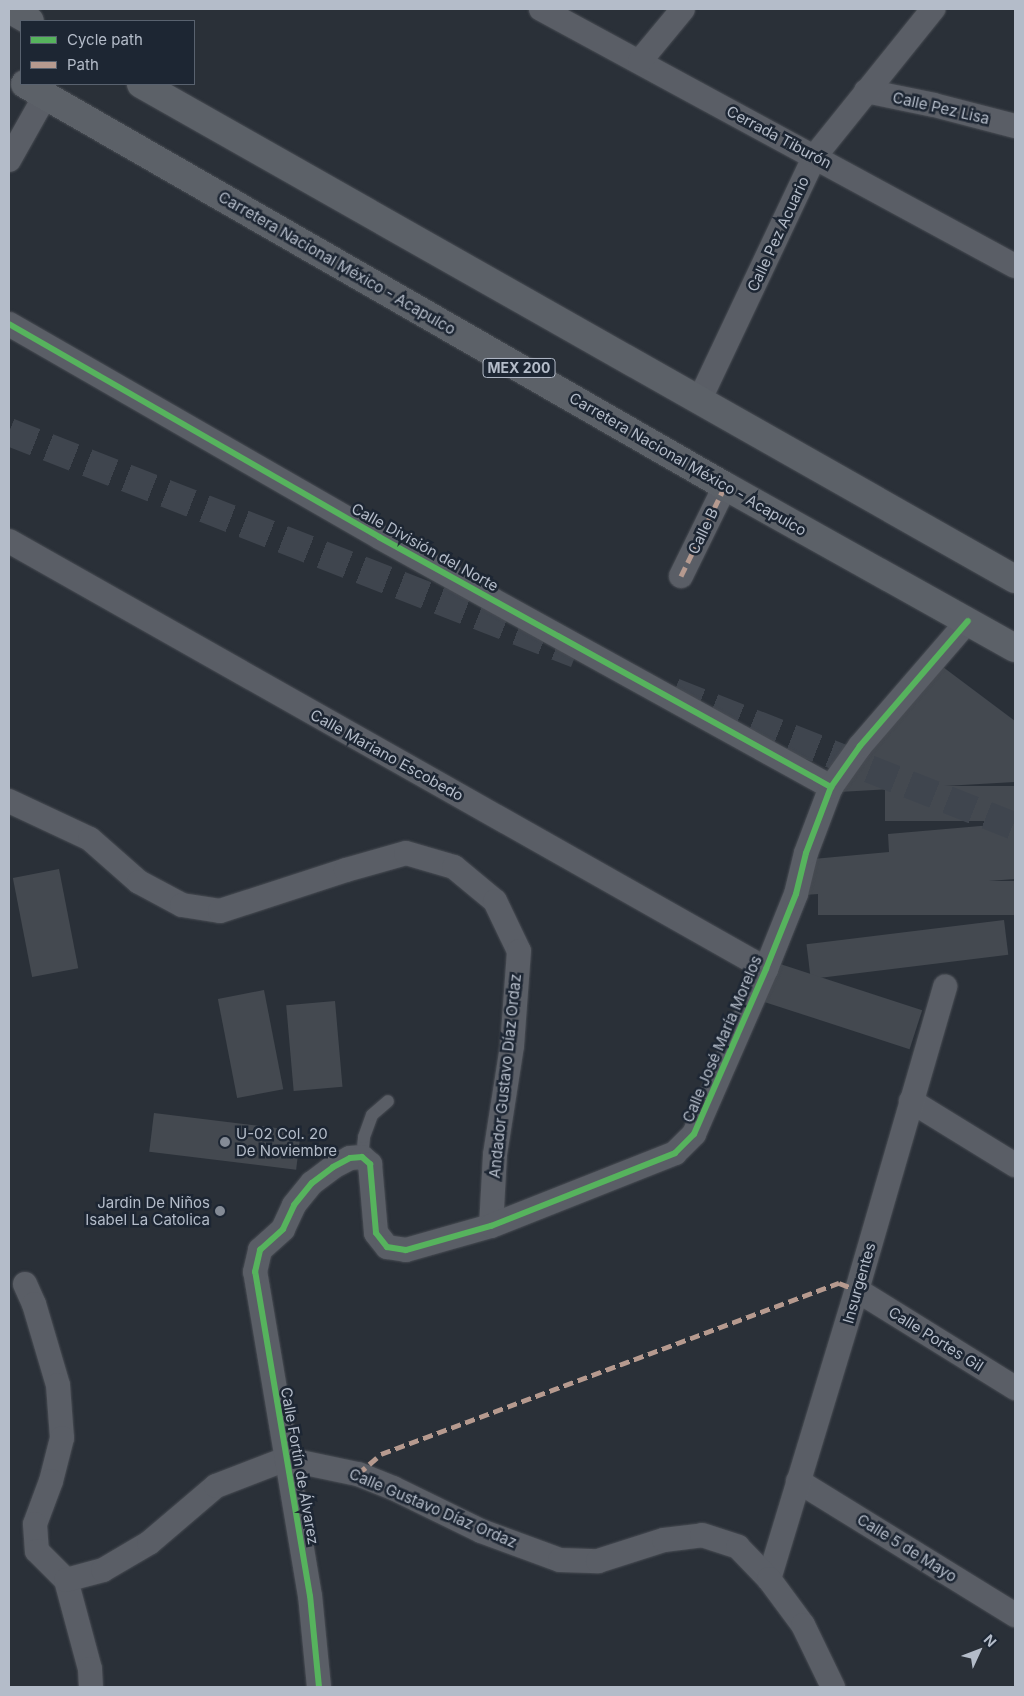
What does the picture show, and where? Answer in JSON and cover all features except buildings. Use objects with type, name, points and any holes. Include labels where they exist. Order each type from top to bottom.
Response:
[{"type":"main road","points":[[9,9],[28,20]]},
{"type":"main road","points":[[9,74],[20,81]]},
{"type":"main road","points":[[142,85],[1015,579]]},
{"type":"main road","name":"Carretera Nacional México - Acapulco","points":[[35,90],[725,486],[1015,648]]},
{"type":"street","name":"Cerrada Tiburón","points":[[541,9],[1015,266]]},
{"type":"street","points":[[640,62],[683,9]]},
{"type":"street","name":"Calle Pez Acuario","points":[[699,401],[815,156],[933,9]]},
{"type":"street","points":[[9,160],[35,90]]},
{"type":"street","name":"Calle Pez Lisa","points":[[866,91],[934,104],[1015,126]]},
{"type":"street","name":"Calle División del Norte","points":[[9,324],[378,536],[831,787]]},
{"type":"street","name":"Calle B","points":[[681,576],[725,486]]},
{"type":"street","name":"Calle Mariano Escobedo","points":[[9,541],[766,969]]},
{"type":"street","name":"Calle José María Morelos","points":[[362,1157],[370,1164],[376,1233],[387,1247],[406,1250],[492,1226],[675,1153],[694,1134],[766,969],[796,894],[806,853],[831,787],[860,746],[968,621]]},
{"type":"street","name":"Andador Gustavo Díaz Ordaz","points":[[9,801],[90,839],[138,882],[182,905],[220,911],[346,870],[406,853],[454,867],[495,901],[518,951],[512,1046],[495,1155],[492,1226]]},
{"type":"street","name":"Insurgentes","points":[[769,1579],[857,1290],[945,987]]},
{"type":"street","points":[[911,1101],[1015,1164]]},
{"type":"street","name":"Calle Fortín de Álvarez","points":[[318,1687],[310,1596],[255,1272],[260,1250],[282,1229],[294,1205],[312,1183],[333,1167],[350,1158],[362,1157]]},
{"type":"street","points":[[26,1284],[34,1304],[58,1386],[62,1438],[51,1481],[35,1524],[37,1551],[66,1580],[90,1670],[91,1687]]},
{"type":"street","name":"Calle Portes Gil","points":[[857,1290],[1015,1388]]},
{"type":"street","points":[[66,1580],[104,1570],[149,1543],[216,1486],[286,1459]]},
{"type":"street","name":"Calle Gustavo Díaz Ordaz","points":[[286,1459],[358,1474],[481,1531],[560,1560],[598,1561],[664,1540],[702,1535],[738,1547],[769,1579],[803,1625],[834,1687]]},
{"type":"street","name":"Calle 5 de Mayo","points":[[798,1481],[1015,1615]]},
{"type":"lane","points":[[362,1157],[364,1137],[372,1115],[388,1101]]},
{"type":"tunnel","points":[[9,432],[576,654]]},
{"type":"tunnel","points":[[674,692],[1015,826]]},
{"type":"marked path","points":[[681,576],[725,486]]},
{"type":"marked path","points":[[358,1474],[381,1454],[839,1283],[857,1290]]},
{"type":"cycle path","points":[[9,324],[379,537],[831,787]]},
{"type":"cycle path","points":[[319,1687],[310,1596],[255,1272],[260,1250],[283,1229],[294,1205],[312,1183],[333,1167],[350,1158],[362,1157],[370,1164],[376,1233],[387,1247],[406,1250],[491,1226],[675,1153],[694,1134],[766,969],[796,894],[806,853],[831,787],[860,746],[968,621]]},
{"type":"place","name":"U-02 Col. 20 De Noviembre","points":[[225,1142]]},
{"type":"place","name":"Jardin De Niños Isabel La Catolica","points":[[220,1211]]}]
